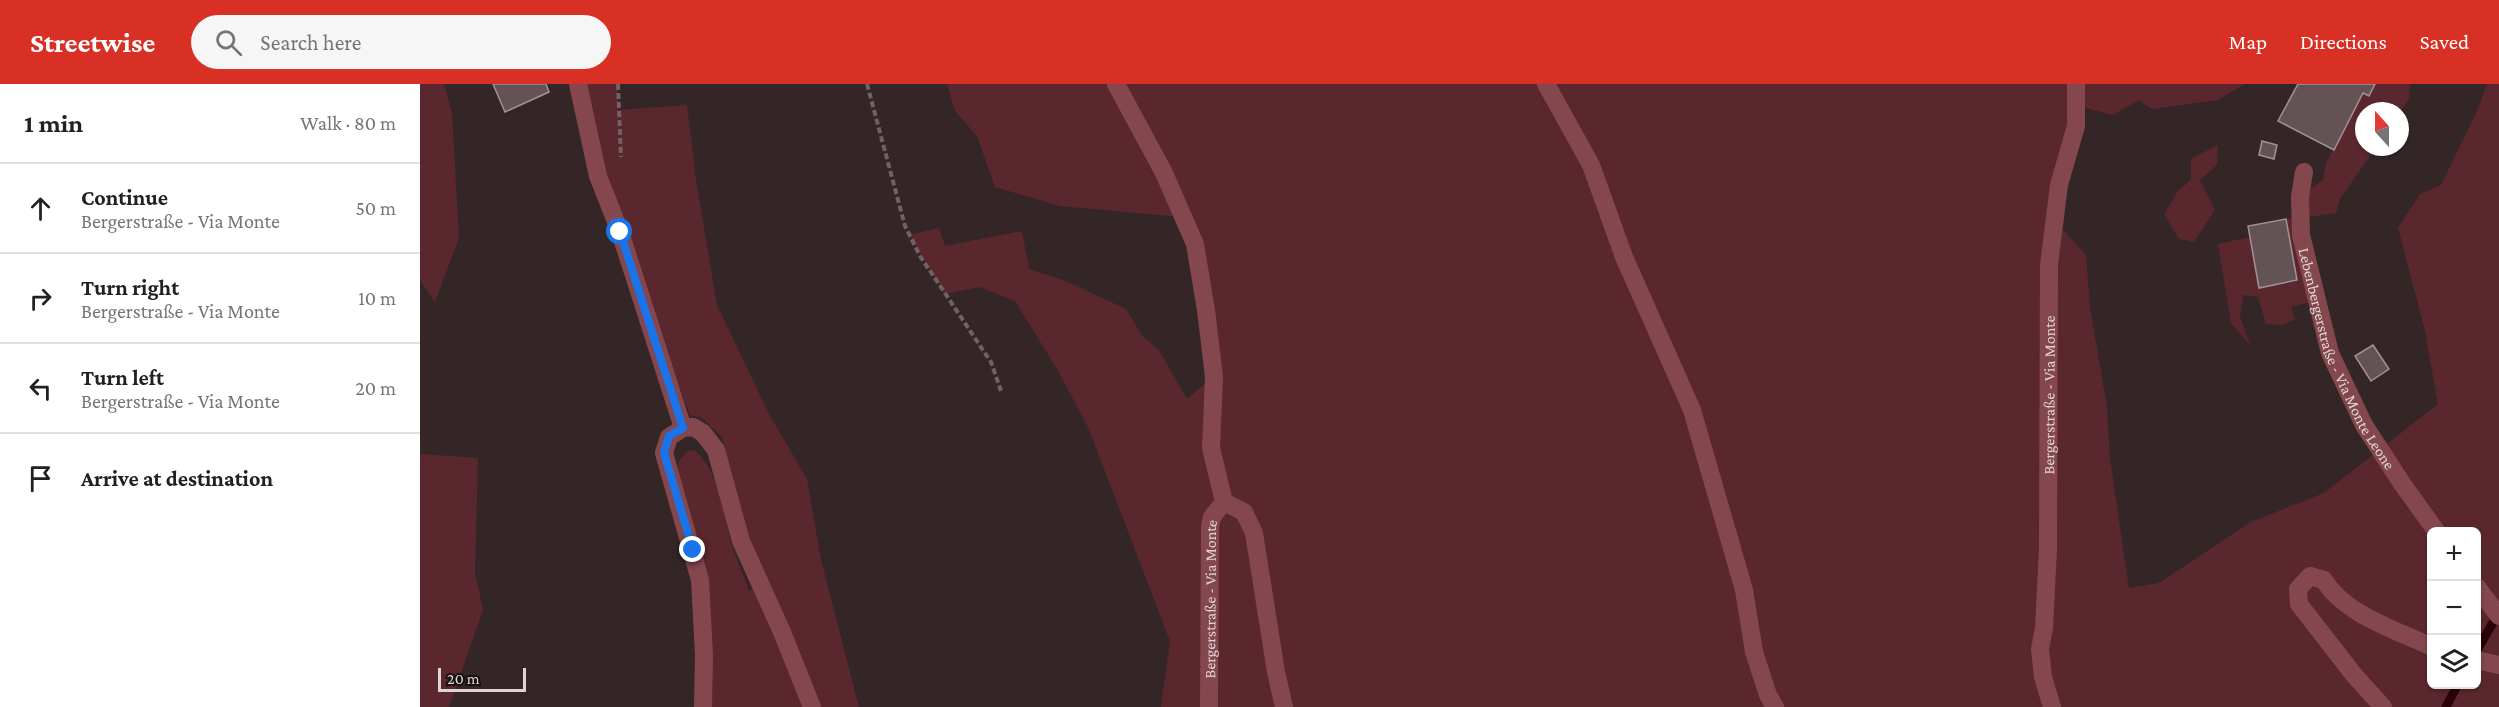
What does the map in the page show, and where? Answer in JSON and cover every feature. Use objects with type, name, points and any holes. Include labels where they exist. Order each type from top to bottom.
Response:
[{"type":"street","points":[[578,84],[598,176],[620,232],[683,428]]},
{"type":"street","points":[[1116,84],[1164,173],[1195,244],[1214,377],[1211,448],[1224,502]]},
{"type":"street","points":[[1546,84],[1591,165],[1623,257],[1692,410],[1744,590],[1754,652],[1768,695],[1775,707]]},
{"type":"street","name":"Bergerstraße - Via Monte","points":[[2052,707],[2043,677],[2040,649],[2044,628],[2048,549],[2049,266],[2059,184],[2076,126],[2076,84]]},
{"type":"street","name":"Lebenbergerstraße - Via Monte Leone","points":[[2304,172],[2300,197],[2301,235],[2330,353],[2364,425],[2434,527]]},
{"type":"street","points":[[703,707],[704,655],[700,580],[664,453],[669,436],[683,428],[693,428],[703,433],[716,450],[741,541],[782,632],[812,707]]},
{"type":"street","name":"Bergerstraße - Via Monte","points":[[1209,707],[1210,527],[1212,517],[1224,502],[1244,512],[1254,532],[1276,672],[1284,707]]},
{"type":"street","points":[[2383,707],[2354,675],[2299,604],[2298,589],[2310,576],[2324,580],[2332,594],[2345,605],[2427,645]]},
{"type":"street","points":[[2481,593],[2499,616]]},
{"type":"street","points":[[2481,661],[2499,665]]},
{"type":"path","points":[[867,84],[905,226],[920,256],[991,362],[1001,391]]},
{"type":"shaded area","points":[[420,84],[444,84],[452,113],[459,238],[435,302],[420,280]]},
{"type":"shaded area","points":[[581,84],[618,84],[619,110],[687,105],[696,179],[717,305],[769,414],[807,479],[821,560],[859,707],[708,707],[677,472],[679,461],[688,451],[695,450],[710,471],[720,495],[732,546],[749,591],[762,585],[737,500],[722,437],[702,418],[690,415],[611,201]]},
{"type":"shaded area","points":[[947,84],[2245,84],[2218,100],[2152,109],[2139,100],[2113,115],[2077,106],[2053,219],[2086,255],[2090,307],[2107,408],[2110,459],[2129,588],[2159,583],[2251,522],[2324,493],[2438,404],[2424,327],[2398,228],[2420,194],[2441,185],[2478,109],[2487,84],[2499,84],[2499,707],[1161,707],[1170,641],[1088,427],[1057,369],[1015,301],[980,287],[944,294],[910,235],[939,228],[945,246],[1022,231],[1029,269],[1063,280],[1126,309],[1143,337],[1158,349],[1187,399],[1214,376],[1182,217],[1060,206],[995,187],[977,136],[955,111]]},
{"type":"shaded area","points":[[2375,84],[2410,84],[2407,102],[2358,102],[2363,93],[2369,95]]},
{"type":"shaded area","points":[[2355,108],[2355,156],[2370,156],[2340,199],[2336,213],[2300,218],[2317,300],[2291,307],[2295,319],[2283,325],[2266,324],[2258,297],[2243,295],[2240,316],[2250,345],[2231,323],[2218,244],[2250,237],[2259,288],[2297,280],[2286,219],[2300,217],[2300,197],[2323,180],[2326,163]]},
{"type":"shaded area","points":[[2218,145],[2217,165],[2200,180],[2215,210],[2194,242],[2179,239],[2164,214],[2178,191],[2191,180],[2191,159]]},
{"type":"shaded area","points":[[420,454],[478,458],[475,573],[483,610],[449,707],[420,707]]},
{"type":"building","points":[[493,84],[546,84],[549,92],[505,112]]},
{"type":"building","points":[[2298,84],[2375,84],[2369,96],[2363,93],[2358,102],[2355,102],[2355,109],[2334,150],[2278,121]]},
{"type":"building","points":[[2262,141],[2277,145],[2274,159],[2259,155]]},
{"type":"building","points":[[2286,219],[2297,280],[2259,288],[2248,226]]},
{"type":"building","points":[[2373,345],[2389,369],[2371,381],[2355,356]]},
{"type":"waterway","points":[[2481,643],[2499,612]]},
{"type":"waterway","points":[[2446,707],[2455,689]]},
{"type":"route","points":[[620,232],[637,292],[683,428],[669,436],[664,453],[693,550]]}]
